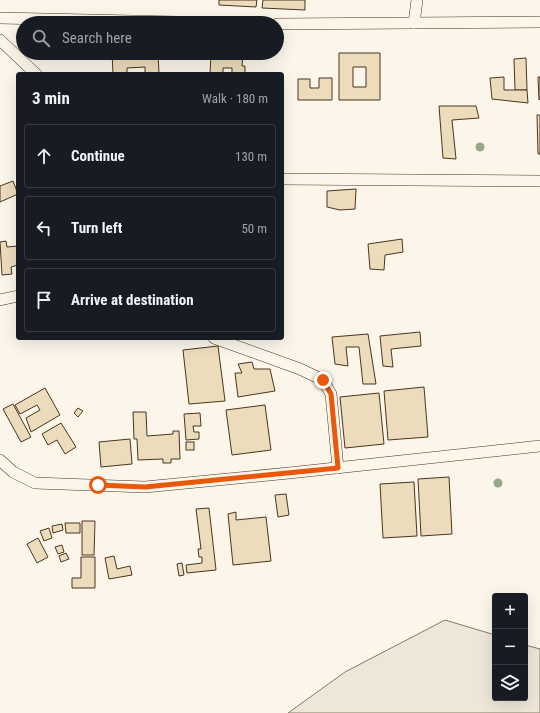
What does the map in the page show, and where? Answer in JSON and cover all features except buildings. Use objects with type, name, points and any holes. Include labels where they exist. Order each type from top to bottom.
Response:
[{"type":"street","points":[[414,23],[418,0]]},
{"type":"street","points":[[0,18],[16,18]]},
{"type":"street","points":[[284,24],[540,22]]},
{"type":"street","points":[[0,40],[16,55]]},
{"type":"street","points":[[21,60],[34,72]]},
{"type":"street","points":[[284,179],[540,181]]},
{"type":"street","points":[[0,300],[16,296]]},
{"type":"street","points":[[220,340],[300,369],[323,380],[331,394],[338,468]]},
{"type":"street","points":[[0,460],[13,472],[35,483],[145,487],[540,446]]},
{"type":"shaded area","points":[[445,620],[492,634],[492,701],[528,701],[528,646],[540,649],[540,713],[288,713],[345,672]]},
{"type":"route","points":[[98,485],[145,487],[338,468],[331,394],[323,380]]}]
